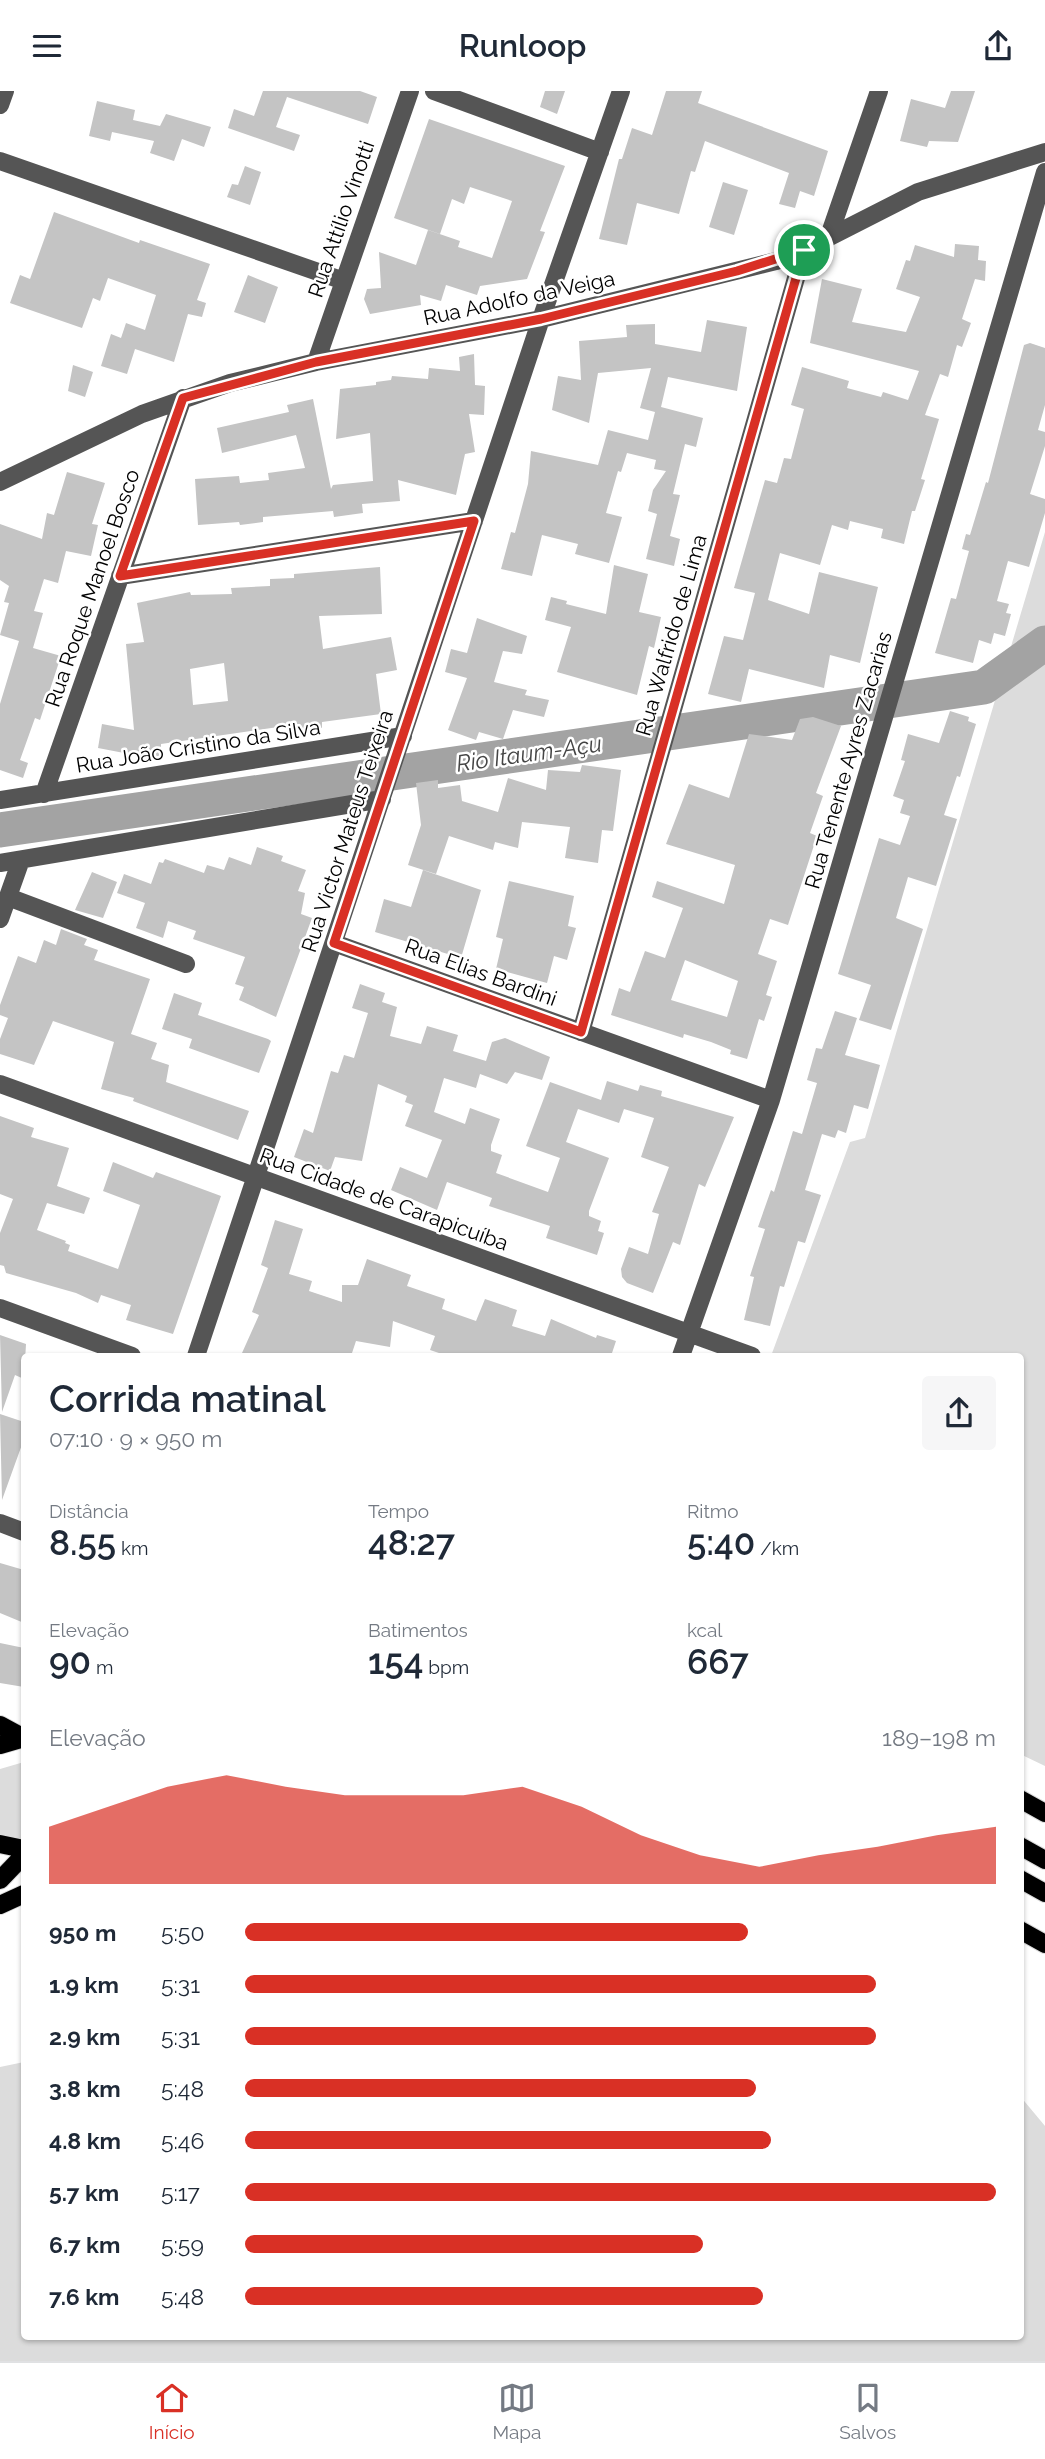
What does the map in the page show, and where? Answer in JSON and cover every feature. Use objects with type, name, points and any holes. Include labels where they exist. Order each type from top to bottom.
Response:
[{"type":"main road","points":[[0,1725],[21,1736]]},
{"type":"main road","points":[[0,1745],[21,1739]]},
{"type":"main road","points":[[1024,1801],[1045,1813]]},
{"type":"main road","points":[[0,1844],[21,1848]]},
{"type":"main road","points":[[1024,1848],[1045,1860]]},
{"type":"main road","points":[[0,1880],[21,1858]]},
{"type":"main road","points":[[1024,1881],[1045,1893]]},
{"type":"main road","points":[[0,1905],[21,1894]]},
{"type":"main road","points":[[1024,1932],[1045,1944]]},
{"type":"street","points":[[0,105],[5,91]]},
{"type":"street","name":"Rua Attílio Vinotti","points":[[316,362],[410,91]]},
{"type":"street","points":[[434,91],[600,152]]},
{"type":"street","name":"Rua Victor Mateus Teixeira","points":[[197,1353],[541,319],[621,91]]},
{"type":"street","points":[[829,236],[880,91]]},
{"type":"street","name":"Rua Adolfo da Veiga","points":[[0,482],[142,414],[183,398],[316,362],[541,319],[737,271],[804,250],[918,192],[1045,152]]},
{"type":"street","points":[[0,161],[344,281]]},
{"type":"street","name":"Rua Tenente Ayres Zacarias","points":[[682,1353],[771,1100],[1045,172]]},
{"type":"street","name":"Rua Walfrido de Lima","points":[[581,1032],[804,250]]},
{"type":"street","name":"Rua Roque Manoel Bosco","points":[[44,794],[183,398]]},
{"type":"street","points":[[120,576],[474,521]]},
{"type":"street","name":"Rua João Cristino da Silva","points":[[0,800],[403,736]]},
{"type":"street","points":[[0,863],[384,793]]},
{"type":"street","points":[[0,919],[21,860]]},
{"type":"street","points":[[8,897],[186,964]]},
{"type":"street","name":"Rua Elias Bardini","points":[[334,943],[771,1100]]},
{"type":"street","name":"Rua Cidade de Carapicuíba","points":[[0,1084],[744,1353]]},
{"type":"street","points":[[0,1308],[124,1353]]},
{"type":"street","points":[[0,1524],[21,1531]]},
{"type":"shaded area","points":[[1045,532],[1045,1766],[1024,1756],[1024,1353],[772,1353],[850,1142],[865,1138]]},
{"type":"shaded area","points":[[21,1763],[21,1843],[0,1837],[0,1769]]},
{"type":"shaded area","points":[[21,2063],[21,2340],[1024,2340],[1024,2101],[1045,2126],[1045,2361],[0,2361],[0,2067]]},
{"type":"building","points":[[263,91],[360,91],[377,97],[368,124],[287,97],[276,127],[300,135],[294,151],[228,128],[234,109],[254,116]]},
{"type":"building","points":[[545,91],[565,91],[557,114],[540,107]]},
{"type":"building","points":[[666,91],[702,91],[698,103],[828,151],[814,196],[800,191],[795,208],[779,204],[789,173],[705,141],[695,172],[691,171],[679,214],[637,203],[627,245],[599,239],[619,159],[622,159],[632,128],[652,135]]},
{"type":"building","points":[[951,91],[975,91],[958,142],[929,141],[927,147],[900,141],[911,99],[945,108]]},
{"type":"building","points":[[97,101],[135,110],[133,120],[160,126],[166,114],[211,127],[204,147],[182,139],[174,161],[150,153],[154,141],[112,132],[110,141],[89,136]]},
{"type":"building","points":[[429,119],[565,166],[540,231],[545,232],[527,279],[480,286],[477,295],[446,285],[441,301],[420,295],[421,305],[370,314],[364,299],[367,289],[381,288],[379,252],[416,265],[428,230],[460,241],[458,247],[492,258],[512,201],[470,187],[464,204],[452,199],[440,234],[394,218]]},
{"type":"building","points":[[245,166],[261,172],[250,205],[227,197],[232,184],[238,185]]},
{"type":"building","points":[[723,182],[748,190],[734,235],[709,227]]},
{"type":"building","points":[[54,212],[139,243],[140,240],[210,264],[197,300],[206,303],[202,317],[188,314],[174,362],[135,349],[127,374],[101,366],[111,334],[121,338],[126,323],[145,330],[156,295],[108,278],[100,301],[93,298],[82,328],[10,303],[20,275],[30,279]]},
{"type":"building","points":[[955,244],[979,246],[978,260],[986,261],[985,281],[975,279],[962,319],[971,323],[962,347],[957,345],[948,377],[940,374],[925,415],[939,419],[921,479],[925,480],[915,511],[912,511],[904,544],[881,538],[883,529],[850,521],[848,530],[832,525],[820,565],[780,553],[768,600],[809,614],[819,572],[878,587],[860,663],[830,655],[824,688],[749,669],[741,702],[708,694],[724,636],[743,640],[755,593],[734,588],[765,480],[777,483],[784,458],[791,459],[804,409],[791,405],[802,367],[849,381],[847,388],[881,397],[883,392],[908,400],[919,371],[810,343],[822,279],[862,289],[852,322],[906,332],[920,297],[896,289],[906,260],[910,261],[915,245],[954,257]]},
{"type":"building","points":[[248,275],[278,287],[265,323],[234,312]]},
{"type":"building","points":[[707,320],[747,327],[737,391],[668,377],[661,407],[703,418],[696,447],[685,444],[673,494],[680,495],[670,536],[680,539],[674,566],[646,559],[657,514],[648,511],[653,490],[666,471],[654,469],[656,460],[627,453],[621,472],[618,471],[606,513],[622,517],[609,563],[575,554],[578,544],[542,535],[532,576],[501,569],[511,532],[515,533],[528,484],[531,451],[598,465],[608,430],[648,440],[655,412],[640,408],[651,368],[598,373],[589,423],[552,410],[558,376],[581,380],[579,341],[627,337],[626,325],[655,324],[655,344],[701,352]]},
{"type":"building","points":[[1030,343],[1045,348],[1045,405],[1038,430],[1045,432],[1045,446],[1030,494],[1045,499],[1045,513],[1029,567],[1008,561],[997,601],[1009,604],[1006,613],[1011,614],[1005,636],[994,633],[991,644],[979,640],[973,663],[935,653],[951,598],[956,599],[969,551],[962,549],[966,534],[970,535],[986,482],[988,483],[1024,345]]},
{"type":"building","points":[[474,354],[475,385],[485,386],[484,415],[469,414],[475,452],[465,454],[456,495],[398,480],[400,501],[362,504],[363,513],[334,517],[333,511],[263,517],[263,522],[240,525],[239,522],[198,525],[195,479],[239,476],[240,483],[269,480],[268,473],[305,468],[296,435],[222,453],[217,428],[289,412],[287,405],[313,399],[331,489],[333,485],[373,481],[370,433],[336,439],[340,389],[376,385],[376,382],[391,380],[392,376],[428,379],[429,368],[460,371],[459,357]]},
{"type":"building","points":[[73,365],[93,372],[85,397],[68,391]]},
{"type":"building","points":[[67,472],[105,483],[92,524],[98,525],[91,556],[66,551],[58,583],[44,579],[34,611],[43,613],[33,648],[61,656],[40,720],[35,718],[20,760],[28,763],[23,778],[0,770],[0,704],[19,641],[0,635],[9,603],[4,602],[9,586],[0,580],[0,524],[42,539],[47,513],[54,515]]},
{"type":"building","points":[[614,565],[648,574],[639,612],[661,617],[654,648],[649,646],[637,695],[557,672],[571,627],[545,620],[551,597],[567,601],[566,604],[606,614]]},
{"type":"building","points":[[380,567],[382,614],[319,616],[323,649],[391,637],[397,670],[376,674],[381,714],[322,722],[322,728],[299,729],[299,724],[161,744],[161,756],[145,757],[98,748],[102,724],[134,730],[126,644],[144,642],[137,603],[190,592],[191,595],[232,594],[231,588],[270,586],[270,579],[294,578],[294,574]],"holes":[[[224,663],[228,701],[193,705],[190,669]]]},
{"type":"building","points":[[477,618],[527,636],[522,654],[503,651],[494,682],[527,690],[525,695],[549,700],[544,717],[513,710],[503,739],[479,732],[476,740],[448,730],[467,678],[445,672],[451,649],[467,653]]},
{"type":"building","points":[[950,711],[969,717],[968,721],[976,724],[960,777],[957,776],[944,815],[957,819],[936,886],[908,877],[896,918],[923,929],[891,1030],[859,1020],[871,985],[838,974],[879,838],[900,845],[910,816],[900,813],[904,800],[893,796],[905,761],[901,760],[908,734],[939,743]]},
{"type":"building","points":[[813,717],[841,726],[816,793],[823,796],[810,833],[817,836],[788,925],[770,919],[758,954],[777,961],[766,995],[772,997],[764,1021],[759,1019],[747,1059],[730,1054],[731,1050],[711,1042],[684,1034],[683,1038],[611,1015],[619,988],[630,992],[645,951],[665,958],[683,908],[652,897],[657,881],[724,904],[735,865],[666,844],[689,784],[729,798],[749,734],[792,740],[800,719]],"holes":[[[685,960],[738,981],[727,1017],[671,1000]]]},
{"type":"building","points":[[582,765],[621,770],[613,831],[602,830],[598,863],[565,858],[570,827],[522,822],[518,848],[495,842],[493,850],[449,836],[436,874],[408,865],[421,825],[416,783],[438,780],[438,788],[460,785],[462,801],[498,812],[508,778],[546,790],[548,770],[580,772]]},
{"type":"building","points":[[257,847],[283,856],[281,861],[306,870],[298,891],[305,893],[301,914],[312,918],[276,1017],[239,1000],[244,987],[235,984],[245,957],[193,939],[196,931],[168,921],[163,938],[136,928],[145,903],[117,893],[124,874],[151,884],[159,862],[163,863],[165,859],[204,873],[207,865],[224,870],[229,857],[251,865]]},
{"type":"building","points":[[423,870],[481,890],[461,958],[375,932],[384,899],[411,907]]},
{"type":"building","points":[[92,872],[117,882],[103,918],[75,910]]},
{"type":"building","points":[[509,881],[574,896],[568,926],[576,928],[567,960],[554,956],[547,983],[496,969],[503,939],[496,937]]},
{"type":"building","points":[[61,929],[87,939],[84,945],[98,950],[94,960],[150,979],[131,1034],[157,1043],[151,1059],[169,1065],[166,1082],[249,1111],[238,1140],[133,1101],[134,1098],[101,1089],[114,1042],[53,1021],[34,1065],[0,1054],[0,1039],[8,1018],[0,1015],[0,1005],[18,956],[36,963],[44,940],[56,945]]},
{"type":"building","points":[[360,984],[385,993],[382,1002],[397,1007],[390,1036],[421,1044],[427,1026],[458,1035],[453,1051],[486,1061],[492,1042],[505,1038],[550,1057],[542,1080],[515,1072],[507,1084],[480,1074],[476,1088],[444,1078],[434,1112],[465,1124],[470,1108],[500,1119],[491,1145],[491,1151],[502,1155],[496,1173],[548,1192],[560,1158],[526,1146],[550,1082],[601,1100],[607,1081],[638,1091],[640,1085],[662,1091],[661,1096],[734,1117],[705,1187],[699,1184],[680,1245],[673,1242],[653,1293],[627,1283],[622,1277],[621,1269],[629,1247],[648,1254],[659,1214],[652,1212],[669,1167],[641,1157],[654,1118],[624,1109],[619,1123],[578,1109],[566,1142],[609,1158],[589,1211],[589,1216],[601,1221],[598,1231],[604,1233],[597,1255],[546,1238],[550,1226],[489,1206],[492,1198],[447,1182],[437,1210],[391,1190],[400,1167],[427,1178],[442,1140],[405,1126],[413,1105],[405,1102],[407,1096],[378,1084],[362,1161],[335,1157],[330,1171],[294,1157],[304,1129],[313,1133],[331,1071],[338,1073],[344,1055],[354,1058],[368,1013],[352,1008]]},
{"type":"building","points":[[174,993],[202,1003],[198,1015],[271,1041],[259,1073],[189,1048],[192,1039],[162,1029]]},
{"type":"building","points":[[835,1011],[857,1018],[845,1055],[880,1065],[868,1109],[854,1105],[846,1133],[838,1130],[835,1138],[822,1134],[805,1190],[821,1195],[805,1243],[798,1241],[784,1287],[780,1286],[770,1326],[744,1320],[754,1277],[750,1276],[765,1229],[758,1227],[771,1190],[774,1192],[793,1131],[802,1134],[817,1083],[807,1080],[816,1048],[822,1049]]},
{"type":"building","points":[[0,1116],[34,1128],[31,1137],[69,1148],[57,1186],[90,1198],[84,1214],[47,1203],[37,1230],[66,1241],[65,1243],[70,1245],[68,1251],[118,1269],[140,1205],[103,1191],[113,1162],[153,1178],[156,1172],[221,1196],[173,1334],[126,1320],[131,1305],[101,1295],[98,1303],[76,1293],[6,1273],[4,1266],[0,1265],[0,1233],[13,1199],[0,1194]]},
{"type":"building","points":[[275,1220],[303,1229],[289,1274],[312,1281],[309,1291],[342,1302],[342,1285],[358,1285],[367,1259],[411,1275],[407,1286],[445,1299],[442,1309],[476,1321],[485,1299],[517,1310],[512,1326],[545,1336],[551,1319],[596,1338],[597,1335],[616,1341],[612,1353],[439,1353],[430,1350],[435,1336],[393,1321],[390,1347],[356,1341],[352,1353],[242,1353],[259,1315],[252,1312],[268,1268],[261,1265]]},
{"type":"building","points":[[0,1335],[26,1344],[25,1353],[21,1353],[21,1378],[15,1375],[2,1412]]},
{"type":"building","points":[[0,1414],[21,1421],[21,1447],[2,1500]]},
{"type":"building","points":[[0,1563],[21,1569],[21,1622],[0,1613]]},
{"type":"building","points":[[0,1643],[21,1647],[21,1686],[0,1683]]},
{"type":"waterway","name":"Rio Itaum-Açu","points":[[0,830],[984,687],[1045,643]]},
{"type":"route","points":[[804,250],[581,1032],[334,943],[474,521],[120,576],[183,398],[230,383],[316,362],[541,319],[776,261],[804,250]]}]
